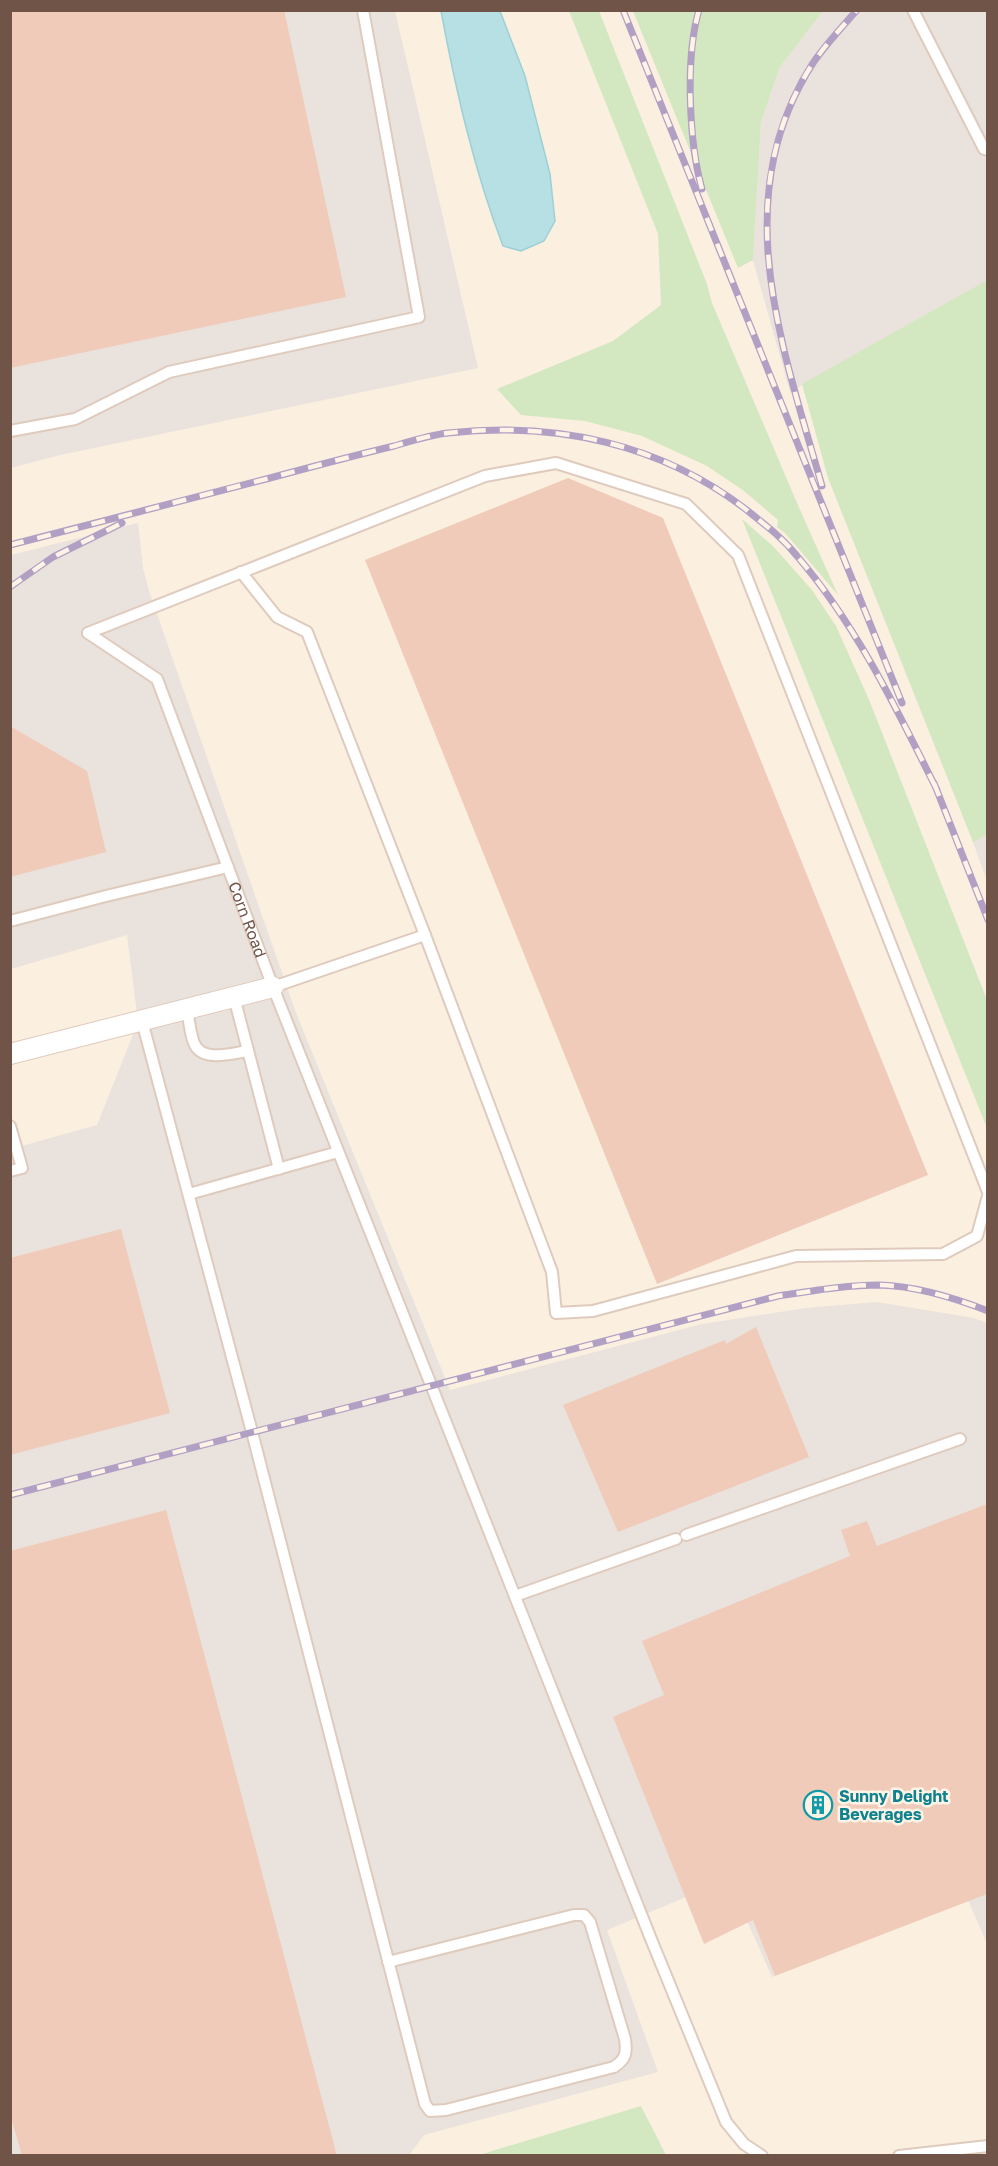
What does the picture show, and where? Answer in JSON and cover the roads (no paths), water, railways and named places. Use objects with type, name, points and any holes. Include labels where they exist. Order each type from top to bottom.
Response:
[{"type":"street","points":[[10,1054],[273,987]]},
{"type":"lane","points":[[10,431],[75,419],[169,372],[419,317],[363,10]]},
{"type":"lane","points":[[913,10],[984,149],[987,150]]},
{"type":"lane","points":[[556,464],[686,504],[738,555],[987,1194],[976,1236],[943,1254],[796,1256],[593,1311],[556,1313],[552,1272],[425,935],[307,632],[277,617],[242,572],[485,476],[556,464]]},
{"type":"lane","name":"Corn Road","points":[[242,572],[88,633],[157,679],[338,1152],[726,2122],[744,2144],[762,2156]]},
{"type":"lane","points":[[10,921],[228,867]]},
{"type":"lane","points":[[273,987],[425,935]]},
{"type":"lane","points":[[234,997],[279,1169]]},
{"type":"lane","points":[[188,1009],[194,1044],[199,1051],[213,1056],[248,1051]]},
{"type":"lane","points":[[142,1021],[189,1194],[424,2104],[430,2111],[446,2110],[614,2067],[622,2062],[627,2053],[625,2039],[590,1922],[584,1915],[574,1915],[388,1962]]},
{"type":"lane","points":[[10,1126],[22,1168],[10,1171]]},
{"type":"lane","points":[[189,1194],[338,1152]]},
{"type":"lane","points":[[515,1596],[960,1439]]},
{"type":"lane","points":[[900,2156],[987,2146]]},
{"type":"water","points":[[441,11],[500,11],[525,76],[550,174],[555,221],[544,241],[521,251],[503,246],[483,188],[453,71]]},
{"type":"railway","points":[[623,10],[902,703]]},
{"type":"railway","points":[[699,10],[692,51],[690,100],[694,148],[702,189]]},
{"type":"railway","points":[[822,486],[791,379],[779,326],[770,272],[767,219],[772,166],[787,114],[813,63],[857,10]]},
{"type":"railway","points":[[10,545],[441,434],[488,430],[528,431],[606,442],[680,469],[715,488],[748,511],[786,543],[819,583],[857,639],[891,698],[937,790]]},
{"type":"railway","points":[[10,587],[53,557],[122,523]]},
{"type":"railway","points":[[934,783],[988,920]]},
{"type":"railway","points":[[10,1495],[778,1296],[880,1285],[935,1294],[988,1311]]},
{"type":"place","name":"Sunny Delight Beverages","points":[[818,1805]]}]
